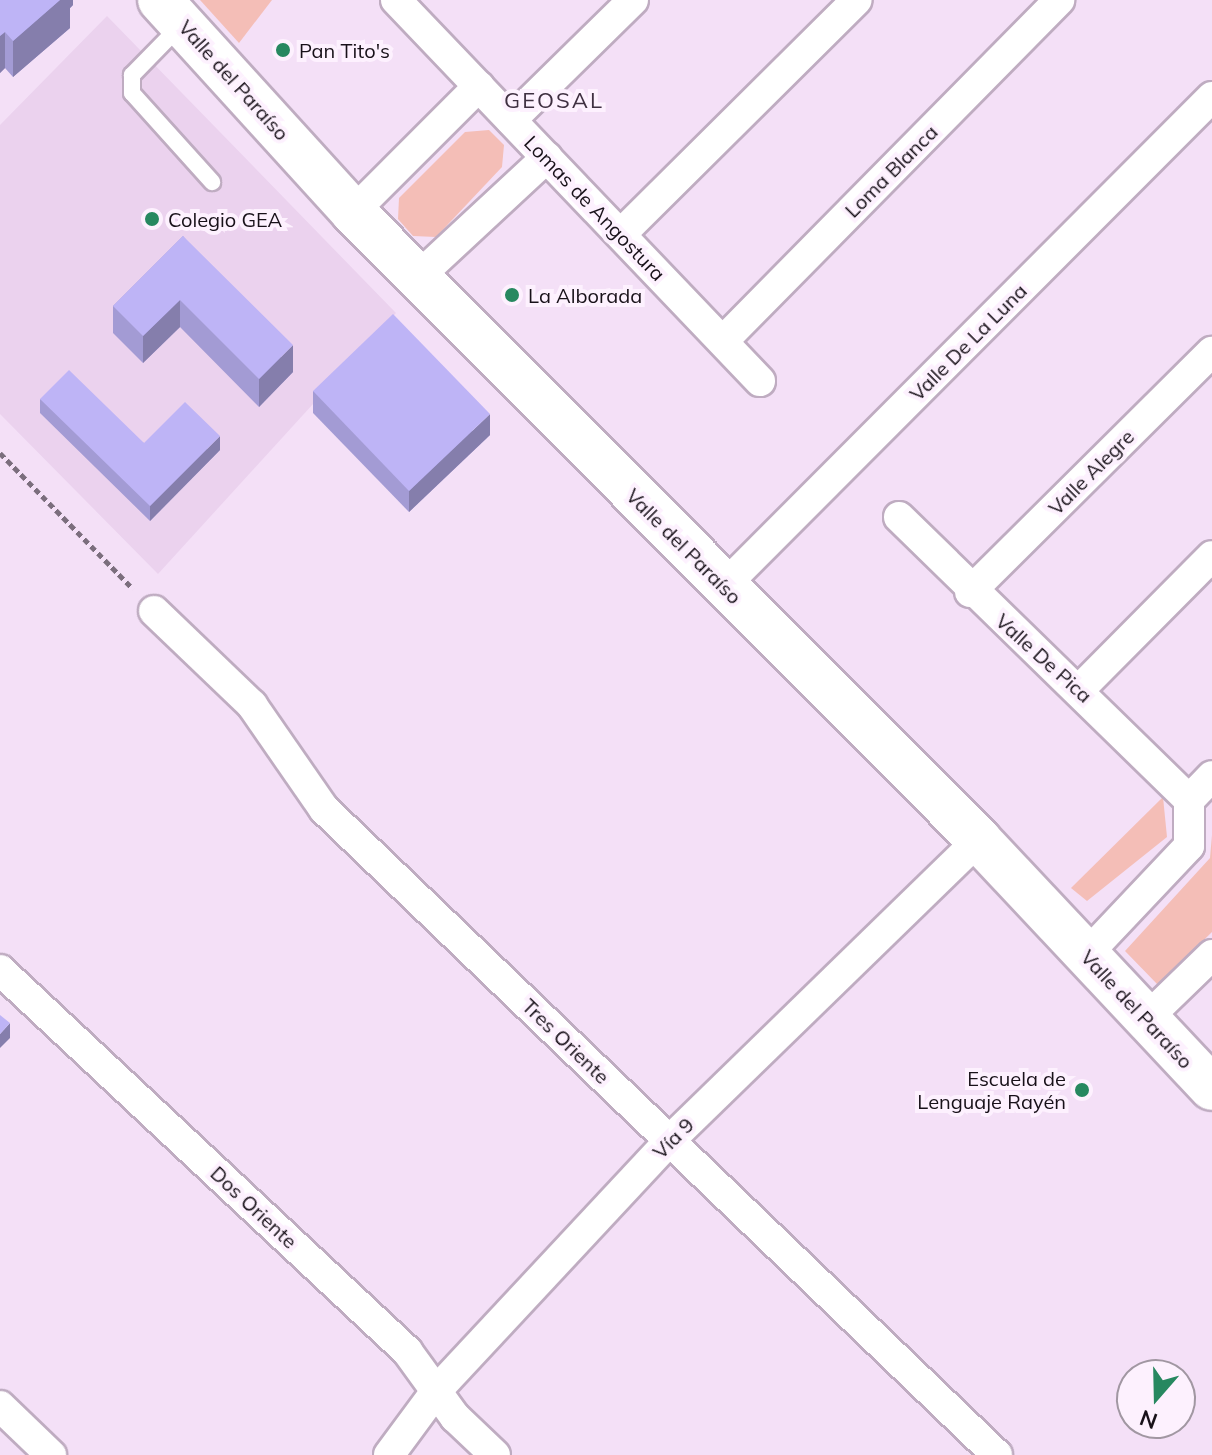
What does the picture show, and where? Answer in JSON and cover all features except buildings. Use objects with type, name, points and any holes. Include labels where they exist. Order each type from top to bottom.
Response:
[{"type":"street","points":[[511,120],[633,0]]},
{"type":"street","points":[[621,234],[857,0]]},
{"type":"street","name":"Loma Blanca","points":[[723,341],[1059,0]]},
{"type":"street","name":"Lomas de Angostura","points":[[408,4],[479,86],[760,381]]},
{"type":"street","name":"Valle del Paraíso","points":[[171,12],[353,212],[979,840],[1212,1088]]},
{"type":"street","points":[[353,212],[479,86]]},
{"type":"street","name":"Valle De La Luna","points":[[724,586],[1212,97]]},
{"type":"street","points":[[418,277],[547,157]]},
{"type":"street","name":"Valle Alegre","points":[[970,592],[1212,352]]},
{"type":"street","name":"Valle De Pica","points":[[899,517],[970,592],[1080,689],[1189,800]]},
{"type":"street","points":[[1080,689],[1212,556]]},
{"type":"street","name":"Tres Oriente","points":[[154,611],[252,705],[324,809],[669,1141],[982,1450]]},
{"type":"street","points":[[1086,955],[1189,846],[1189,800],[1212,776]]},
{"type":"street","name":"Vía 9","points":[[389,1455],[437,1390],[669,1141],[979,840]]},
{"type":"street","points":[[1146,1019],[1212,955]]},
{"type":"street","name":"Dos Oriente","points":[[0,970],[407,1351],[495,1455]]},
{"type":"street","points":[[0,1406],[51,1455]]},
{"type":"lane","points":[[171,12],[132,75],[132,93],[212,182]]},
{"type":"path","points":[[0,453],[154,611]]},
{"type":"shaded area","points":[[200,0],[272,0],[239,43]]},
{"type":"shaded area","name":"Colegio GEA","points":[[107,16],[396,313],[158,574],[0,414],[0,125]]},
{"type":"shaded area","points":[[489,130],[504,145],[502,167],[436,237],[413,236],[398,219],[399,198],[465,132]]},
{"type":"shaded area","points":[[1163,797],[1167,837],[1087,901],[1071,888]]},
{"type":"shaded area","points":[[1212,835],[1212,932],[1158,985],[1125,951],[1210,858]]},
{"type":"place","name":"Pan Tito's","points":[[283,50]]},
{"type":"place","name":"Colegio GEA","points":[[152,219]]},
{"type":"place","name":"La Alborada","points":[[512,295]]},
{"type":"place","name":"Escuela de Lenguaje Rayén","points":[[1082,1090]]},
{"type":"district","name":"GEOSAL","points":[[554,101]]}]
